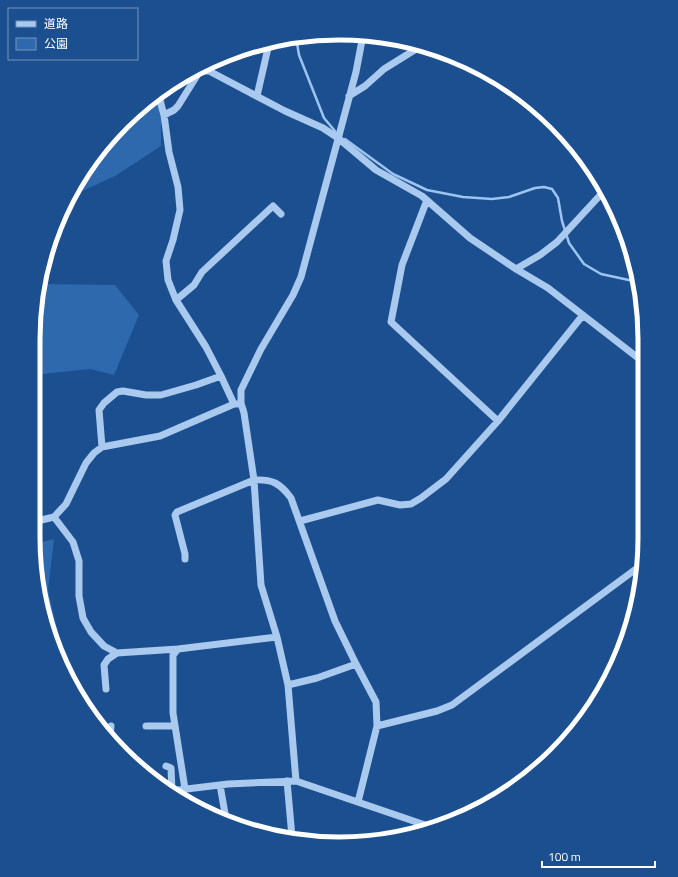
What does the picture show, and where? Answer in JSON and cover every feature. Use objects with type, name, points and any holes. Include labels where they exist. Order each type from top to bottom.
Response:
[{"type":"street","points":[[237,404],[241,390],[261,349],[293,295],[301,277],[356,72],[362,41]]},
{"type":"street","points":[[257,96],[268,49]]},
{"type":"street","points":[[349,96],[365,86],[384,69],[415,50]]},
{"type":"street","points":[[208,71],[323,128],[338,138],[376,170],[422,196],[470,238],[516,269],[548,288],[638,358]]},
{"type":"street","points":[[164,115],[174,110],[178,106],[196,77]]},
{"type":"street","points":[[160,100],[164,115],[169,152],[178,187],[180,210],[166,261],[168,280],[176,300],[206,347],[237,404],[244,413],[254,480],[261,585],[277,637],[288,685],[296,781]]},
{"type":"street","points":[[516,269],[540,255],[562,237],[601,195]]},
{"type":"street","points":[[427,200],[402,265],[390,322],[498,421]]},
{"type":"street","points":[[176,300],[194,285],[202,272],[273,206],[281,214]]},
{"type":"street","points":[[300,522],[378,500],[400,505],[411,504],[421,498],[446,479],[498,421],[583,315]]},
{"type":"street","points":[[102,447],[99,410],[104,403],[117,392],[123,391],[146,395],[161,395],[221,376]]},
{"type":"street","points":[[40,520],[54,517],[66,504],[86,463],[94,453],[102,447],[160,436],[237,404]]},
{"type":"street","points":[[185,559],[175,514],[177,512],[254,480],[267,480],[279,484],[286,490],[291,498],[336,621],[376,702],[378,726],[358,802]]},
{"type":"street","points":[[54,517],[73,542],[79,561],[79,596],[83,618],[95,637],[104,646],[117,653]]},
{"type":"street","points":[[378,726],[437,711],[452,705],[636,571]]},
{"type":"street","points":[[106,689],[104,665],[108,659],[117,653],[178,649],[277,637]]},
{"type":"street","points":[[178,649],[174,655],[173,713],[185,789]]},
{"type":"street","points":[[288,685],[317,678],[356,664]]},
{"type":"street","points":[[111,726],[111,731]]},
{"type":"street","points":[[146,726],[175,726]]},
{"type":"street","points":[[166,766],[171,768],[171,786]]},
{"type":"street","points":[[287,781],[292,833]]},
{"type":"street","points":[[178,790],[220,785],[296,781],[424,825]]},
{"type":"street","points":[[220,785],[225,814]]},
{"type":"green space","points":[[166,95],[161,119],[161,146],[115,176],[78,193],[90,173],[114,142],[142,114]]},
{"type":"green space","points":[[46,284],[115,285],[139,315],[114,375],[90,369],[40,374],[41,319]]},
{"type":"green space","points":[[54,539],[48,590],[62,648],[50,615],[46,596],[40,542]]},
{"type":"waterway","points":[[297,43],[299,55],[324,118],[335,131]]},
{"type":"waterway","points":[[345,139],[393,174],[427,190],[463,197],[492,199],[509,197],[535,188],[544,187],[552,189],[558,198],[562,221],[569,243],[584,264],[601,274],[632,281]]}]
